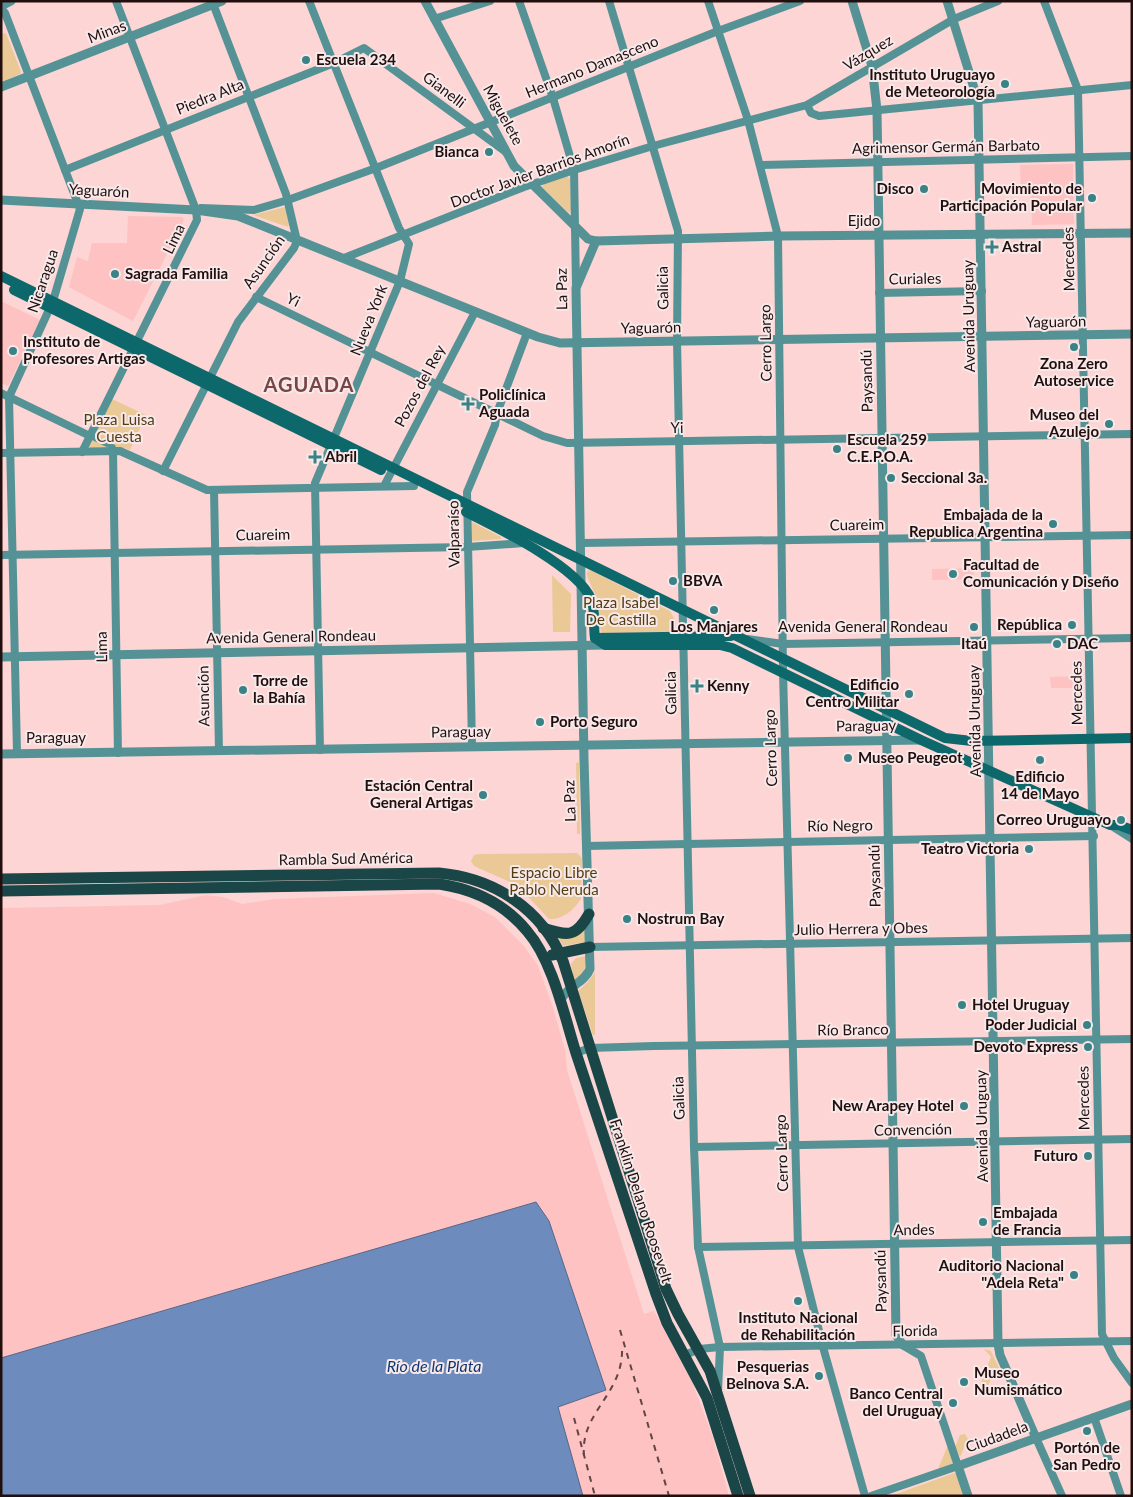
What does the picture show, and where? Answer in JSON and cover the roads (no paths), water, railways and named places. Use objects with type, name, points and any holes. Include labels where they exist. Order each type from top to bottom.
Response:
[{"type":"main road","points":[[1,276],[52,305],[467,509],[552,560],[582,586]]},
{"type":"main road","points":[[1,284],[52,305]]},
{"type":"main road","points":[[391,471],[414,486],[582,559],[945,738],[961,741],[1132,738]]},
{"type":"main road","name":"La Paz","points":[[582,586],[592,601],[595,638]]},
{"type":"main road","name":"Avenida General Rondeau","points":[[605,645],[684,640],[716,635],[741,638]]},
{"type":"main road","points":[[595,638],[605,645]]},
{"type":"main road","name":"Avenida General Rondeau","points":[[595,638],[684,640]]},
{"type":"main road","points":[[684,640],[732,648],[783,671],[921,740],[990,769],[1110,825],[1119,825],[1132,830]]},
{"type":"main road","name":"Rambla Sud América","points":[[1,891],[456,875],[482,882],[511,896],[543,928],[560,954],[590,1048]]},
{"type":"main road","name":"Rambla Sud América","points":[[1,879],[439,884],[457,887],[475,893],[503,908],[526,930],[541,951],[576,1052]]},
{"type":"main road","points":[[543,928],[559,934],[572,933],[577,931],[589,914]]},
{"type":"main road","points":[[541,951],[560,954],[590,947]]},
{"type":"main road","name":"Franklin Delano Roosevelt","points":[[590,1048],[666,1289],[678,1314],[699,1349],[718,1392],[750,1496]]},
{"type":"main road","name":"Franklin Delano Roosevelt","points":[[576,1052],[656,1294],[667,1323],[686,1355],[707,1398],[738,1496]]},
{"type":"street","points":[[1,7],[11,1]]},
{"type":"street","name":"Lima","points":[[82,452],[196,225],[196,210],[116,1]]},
{"type":"street","name":"Nueva York","points":[[309,1],[399,228],[409,244],[400,281],[316,478],[320,750]]},
{"type":"street","name":"Miguelete","points":[[424,1],[514,166],[576,228]]},
{"type":"street","points":[[434,18],[490,1]]},
{"type":"street","name":"La Paz","points":[[519,1],[553,98],[574,170],[582,543],[583,744],[590,969],[587,975],[571,987],[560,1002]]},
{"type":"street","name":"Galicia","points":[[609,1],[678,231],[677,341],[694,1147],[698,1248],[720,1347],[718,1392]]},
{"type":"street","name":"Cerro Largo","points":[[708,1],[748,120],[778,236],[783,671],[798,1247],[823,1347],[865,1496]]},
{"type":"street","name":"Hermano Damasceno","points":[[254,210],[288,200],[376,168],[718,31],[800,1]]},
{"type":"street","name":"Paysandú","points":[[852,1],[872,66],[877,110],[894,1244],[896,1335],[903,1345]]},
{"type":"street","name":"Avenida Uruguay","points":[[947,1],[978,101],[998,1242],[998,1344],[1000,1355],[1036,1438]]},
{"type":"street","name":"Vázquez","points":[[748,120],[807,105],[954,19],[998,1]]},
{"type":"street","name":"Mercedes","points":[[1044,1],[1078,90],[1094,816],[1100,1241],[1104,1341]]},
{"type":"street","name":"Minas","points":[[1,87],[130,38],[216,2]]},
{"type":"street","name":"Asunción","points":[[163,471],[238,322],[295,246],[296,238],[288,200],[248,97],[216,2]]},
{"type":"street","name":"Nicaragua","points":[[1,7],[6,13],[78,204],[80,214],[52,305],[10,397],[18,754]]},
{"type":"street","name":"Piedra Alta","points":[[65,170],[334,63],[364,48]]},
{"type":"street","name":"Gianelli","points":[[364,48],[508,153]]},
{"type":"street","points":[[807,105],[812,113],[819,116],[1132,85]]},
{"type":"street","name":"Doctor Javier Barrios Amorín","points":[[344,258],[532,184],[652,146],[748,120]]},
{"type":"street","name":"Agrimensor Germán Barbato","points":[[760,165],[1132,156]]},
{"type":"street","name":"Yaguarón","points":[[1,200],[196,210],[238,216],[550,341],[578,343],[1132,334]]},
{"type":"street","name":"Yaguarón","points":[[196,210],[210,208],[254,210]]},
{"type":"street","points":[[576,228],[582,236],[596,241],[576,288]]},
{"type":"street","name":"Ejido","points":[[596,241],[778,236],[1132,232]]},
{"type":"street","name":"Curiales","points":[[879,293],[982,291]]},
{"type":"street","name":"Yi","points":[[256,297],[553,440],[580,443],[1132,434]]},
{"type":"street","name":"Pozos del Rey","points":[[384,486],[475,312]]},
{"type":"street","name":"Valparaíso","points":[[472,746],[467,547],[468,488],[495,425],[496,413],[527,333]]},
{"type":"street","points":[[1,393],[113,447],[116,451]]},
{"type":"street","points":[[1,453],[116,451],[200,488],[214,490],[414,486]]},
{"type":"street","name":"Lima","points":[[116,451],[114,552],[118,753]]},
{"type":"street","name":"Asunción","points":[[214,490],[219,751]]},
{"type":"street","name":"Cuareim","points":[[582,543],[1132,535]]},
{"type":"street","name":"Cuareim","points":[[1,555],[316,548],[467,547],[524,543]]},
{"type":"street","name":"Avenida General Rondeau","points":[[582,646],[595,638]]},
{"type":"street","name":"Avenida General Rondeau","points":[[741,638],[783,644],[1132,638]]},
{"type":"street","name":"Avenida General Rondeau","points":[[1,657],[605,645]]},
{"type":"street","name":"Paraguay","points":[[1,754],[921,740]]},
{"type":"street","points":[[1110,825],[1132,839]]},
{"type":"street","name":"Río Negro","points":[[586,846],[1094,836]]},
{"type":"street","name":"Julio Herrera y Obes","points":[[590,947],[1132,938]]},
{"type":"street","name":"Río Branco","points":[[576,1052],[590,1048],[1132,1039]]},
{"type":"street","name":"Convención","points":[[694,1147],[1132,1140]]},
{"type":"street","name":"Andes","points":[[698,1248],[1132,1240]]},
{"type":"street","points":[[1104,1341],[1132,1383]]},
{"type":"street","name":"Florida","points":[[699,1349],[720,1347],[1132,1341]]},
{"type":"street","points":[[903,1345],[921,1356],[968,1496]]},
{"type":"street","points":[[686,1355],[699,1349]]},
{"type":"street","name":"Ciudadela","points":[[871,1496],[1132,1404]]},
{"type":"street","points":[[1094,1417],[1121,1496]]},
{"type":"street","points":[[1036,1438],[1062,1496]]},
{"type":"water","name":"Río de la Plata","points":[[536,1202],[549,1221],[606,1390],[558,1407],[583,1496],[1,1496],[1,1358]]},
{"type":"railway","points":[[620,1330],[669,1496]]},
{"type":"railway","points":[[584,1456],[585,1440],[589,1427],[616,1378],[621,1364],[622,1347]]},
{"type":"railway","points":[[574,1418],[595,1496]]},
{"type":"place","name":"Escuela 234","points":[[306,60]]},
{"type":"place","name":"Instituto Uruguayo de Meteorología","points":[[1005,84]]},
{"type":"place","name":"Bianca","points":[[489,152]]},
{"type":"place","name":"Disco","points":[[924,189]]},
{"type":"place","name":"Movimiento de Participación Popular","points":[[1092,198]]},
{"type":"place","name":"Astral","points":[[992,247]]},
{"type":"place","name":"Sagrada Familia","points":[[115,274]]},
{"type":"place","name":"Zona Zero Autoservice","points":[[1074,347]]},
{"type":"place","name":"Instituto de Profesores Artigas","points":[[13,351]]},
{"type":"place","name":"Policlínica Aguada","points":[[468,404]]},
{"type":"place","name":"Museo del Azulejo","points":[[1109,424]]},
{"type":"place","name":"Escuela 259 C.E.P.O.A.","points":[[837,449]]},
{"type":"place","name":"Abril","points":[[315,457]]},
{"type":"place","name":"Seccional 3a.","points":[[891,478]]},
{"type":"place","name":"Embajada de la Republica Argentina","points":[[1053,524]]},
{"type":"place","name":"Facultad de Comunicación y Diseño","points":[[953,574]]},
{"type":"place","name":"BBVA","points":[[673,581]]},
{"type":"place","name":"Los Manjares","points":[[714,610]]},
{"type":"place","name":"República","points":[[1072,625]]},
{"type":"place","name":"Itaú","points":[[974,627]]},
{"type":"place","name":"DAC","points":[[1057,644]]},
{"type":"place","name":"Kenny","points":[[697,686]]},
{"type":"place","name":"Torre de la Bahía","points":[[243,690]]},
{"type":"place","name":"Edificio Centro Militar","points":[[909,694]]},
{"type":"place","name":"Porto Seguro","points":[[540,722]]},
{"type":"place","name":"Museo Peugeot","points":[[848,758]]},
{"type":"place","name":"Edificio 14 de Mayo","points":[[1040,760]]},
{"type":"place","name":"Estación Central General Artigas","points":[[483,795]]},
{"type":"place","name":"Correo Uruguayo","points":[[1121,820]]},
{"type":"place","name":"Teatro Victoria","points":[[1029,849]]},
{"type":"place","name":"Nostrum Bay","points":[[627,919]]},
{"type":"place","name":"Hotel Uruguay","points":[[962,1005]]},
{"type":"place","name":"Poder Judicial","points":[[1087,1025]]},
{"type":"place","name":"Devoto Express","points":[[1088,1047]]},
{"type":"place","name":"New Arapey Hotel","points":[[964,1106]]},
{"type":"place","name":"Futuro","points":[[1088,1156]]},
{"type":"place","name":"Embajada de Francia","points":[[983,1222]]},
{"type":"place","name":"Auditorio Nacional \"Adela Reta\"","points":[[1074,1275]]},
{"type":"place","name":"Instituto Nacional de Rehabilitación","points":[[798,1301]]},
{"type":"place","name":"Pesquerias Belnova S.A.","points":[[819,1376]]},
{"type":"place","name":"Museo Numismático","points":[[964,1382]]},
{"type":"place","name":"Banco Central del Uruguay","points":[[953,1403]]},
{"type":"place","name":"Portón de San Pedro","points":[[1087,1431]]},
{"type":"district","name":"AGUADA","points":[[309,385]]},
{"type":"park label","name":"Plaza Luisa Cuesta","points":[[119,428]]},
{"type":"park label","name":"Plaza Isabel De Castilla","points":[[621,612]]},
{"type":"park label","name":"Espacio Libre Pablo Neruda","points":[[554,882]]}]
